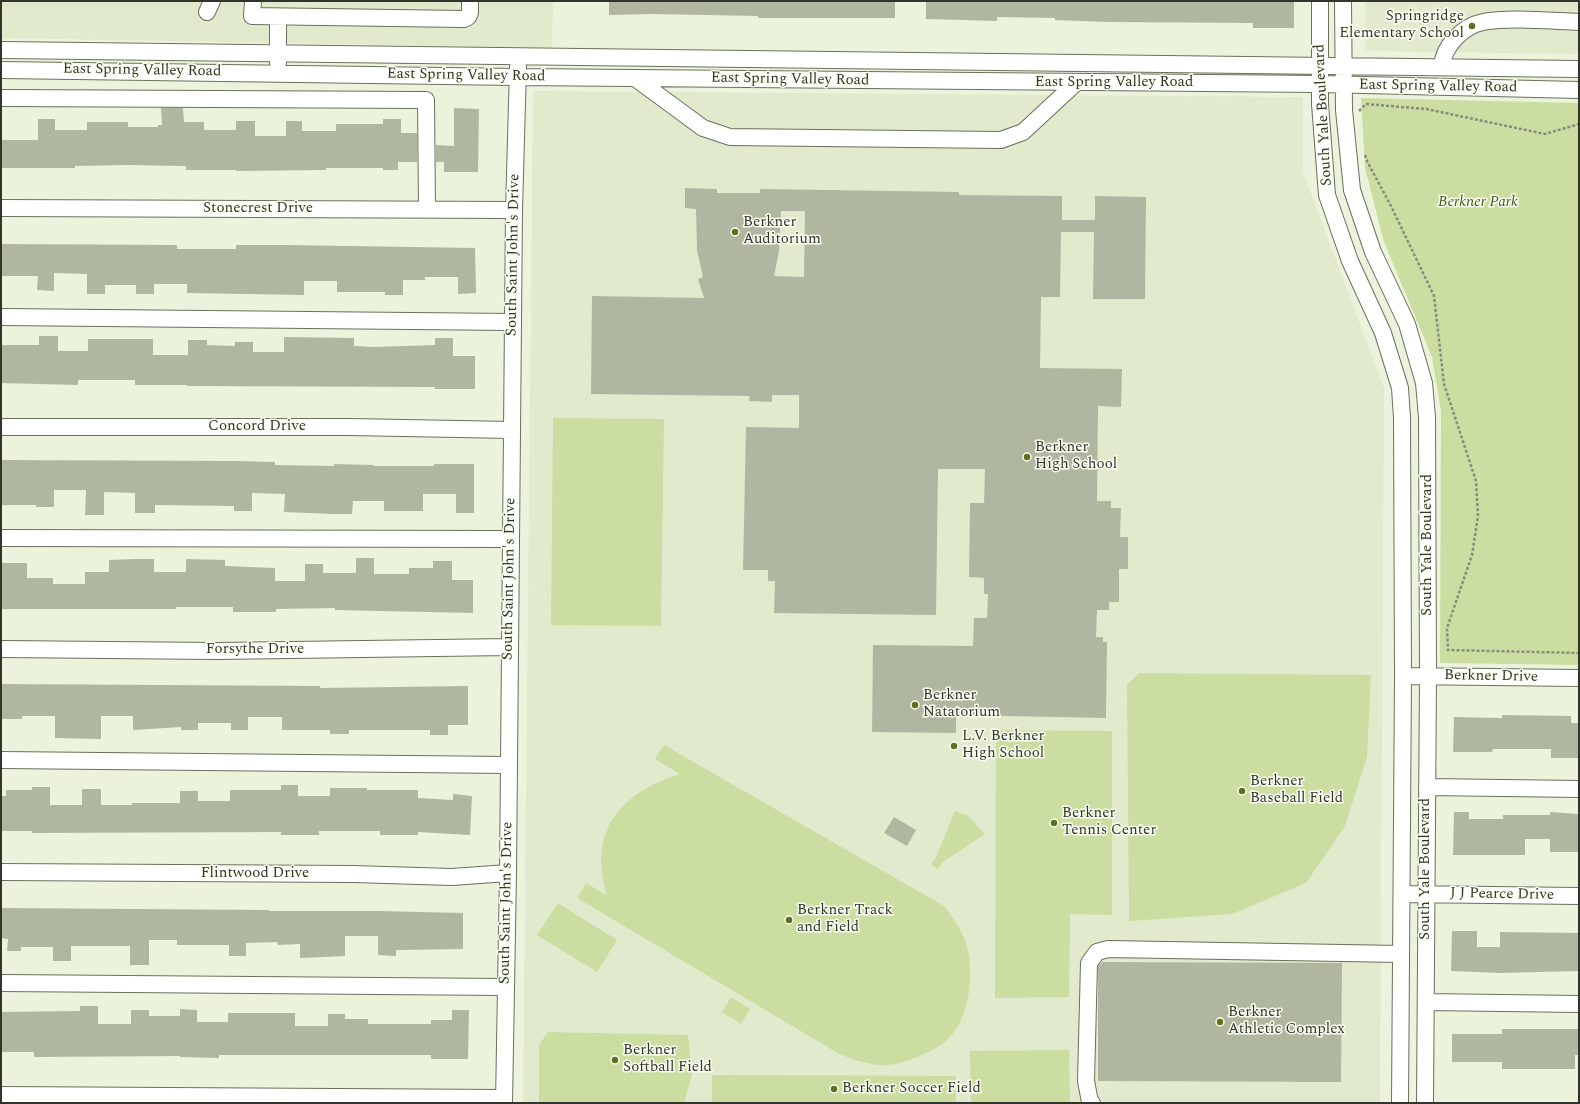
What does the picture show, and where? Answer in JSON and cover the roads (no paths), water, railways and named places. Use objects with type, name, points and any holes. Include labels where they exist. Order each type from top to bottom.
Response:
[{"type":"street","points":[[253,1],[252,16],[464,19],[468,17],[470,13],[470,1]]},
{"type":"street","name":"South Yale Boulevard","points":[[1320,1],[1320,104],[1327,195],[1350,261],[1383,333],[1400,388],[1402,418],[1403,639],[1400,1103]]},
{"type":"street","name":"South Yale Boulevard","points":[[1343,1],[1345,130],[1352,190],[1373,252],[1407,324],[1424,383],[1427,417],[1428,676],[1425,1103]]},
{"type":"street","points":[[278,17],[278,73]]},
{"type":"street","points":[[1442,67],[1443,57],[1453,41],[1466,29],[1478,24],[1492,21],[1579,22]]},
{"type":"street","name":"East Spring Valley Road","points":[[1,50],[278,52],[1579,69]]},
{"type":"street","name":"South Saint John's Drive","points":[[504,1100],[508,873],[514,210],[518,55]]},
{"type":"street","name":"East Spring Valley Road","points":[[1,70],[518,77],[1321,84],[1579,90]]},
{"type":"street","points":[[634,78],[703,128],[730,137],[1002,140],[1023,132],[1077,82]]},
{"type":"street","points":[[1,98],[426,100],[427,210]]},
{"type":"street","name":"Stonecrest Drive","points":[[1,208],[514,210]]},
{"type":"street","points":[[1,317],[513,322]]},
{"type":"street","points":[[1392,361],[1416,355]]},
{"type":"street","name":"Concord Drive","points":[[1,427],[350,427],[512,430]]},
{"type":"street","points":[[1,538],[511,539]]},
{"type":"street","points":[[1403,639],[1428,639]]},
{"type":"street","name":"Forsythe Drive","points":[[1,648],[216,651],[509,647]]},
{"type":"street","name":"Berkner Drive","points":[[1403,676],[1579,678]]},
{"type":"street","points":[[1,760],[509,765]]},
{"type":"street","points":[[1427,787],[1579,789]]},
{"type":"street","name":"Flintwood Drive","points":[[1,872],[353,874],[452,877],[508,873]]},
{"type":"street","name":"J J Pearce Drive","points":[[1402,894],[1579,896]]},
{"type":"street","points":[[1092,1103],[1090,1102],[1086,1081],[1089,963],[1097,952],[1108,949],[1401,954]]},
{"type":"street","points":[[1,983],[505,987]]},
{"type":"street","points":[[1426,1002],[1579,1004]]},
{"type":"street","points":[[1,1096],[504,1100]]},
{"type":"place","name":"Springridge Elementary School","points":[[1472,26]]},
{"type":"place","name":"Berkner Auditorium","points":[[735,232]]},
{"type":"place","name":"Berkner High School","points":[[1027,457]]},
{"type":"place","name":"Berkner Natatorium","points":[[915,705]]},
{"type":"place","name":"L.V. Berkner High School","points":[[954,746]]},
{"type":"place","name":"Berkner Baseball Field","points":[[1242,791]]},
{"type":"place","name":"Berkner Tennis Center","points":[[1054,823]]},
{"type":"place","name":"Berkner Track and Field","points":[[789,920]]},
{"type":"place","name":"Berkner Athletic Complex","points":[[1220,1022]]},
{"type":"place","name":"Berkner Softball Field","points":[[615,1060]]},
{"type":"place","name":"Berkner Soccer Field","points":[[834,1089]]},
{"type":"park label","name":"Berkner Park","points":[[1478,203]]}]
